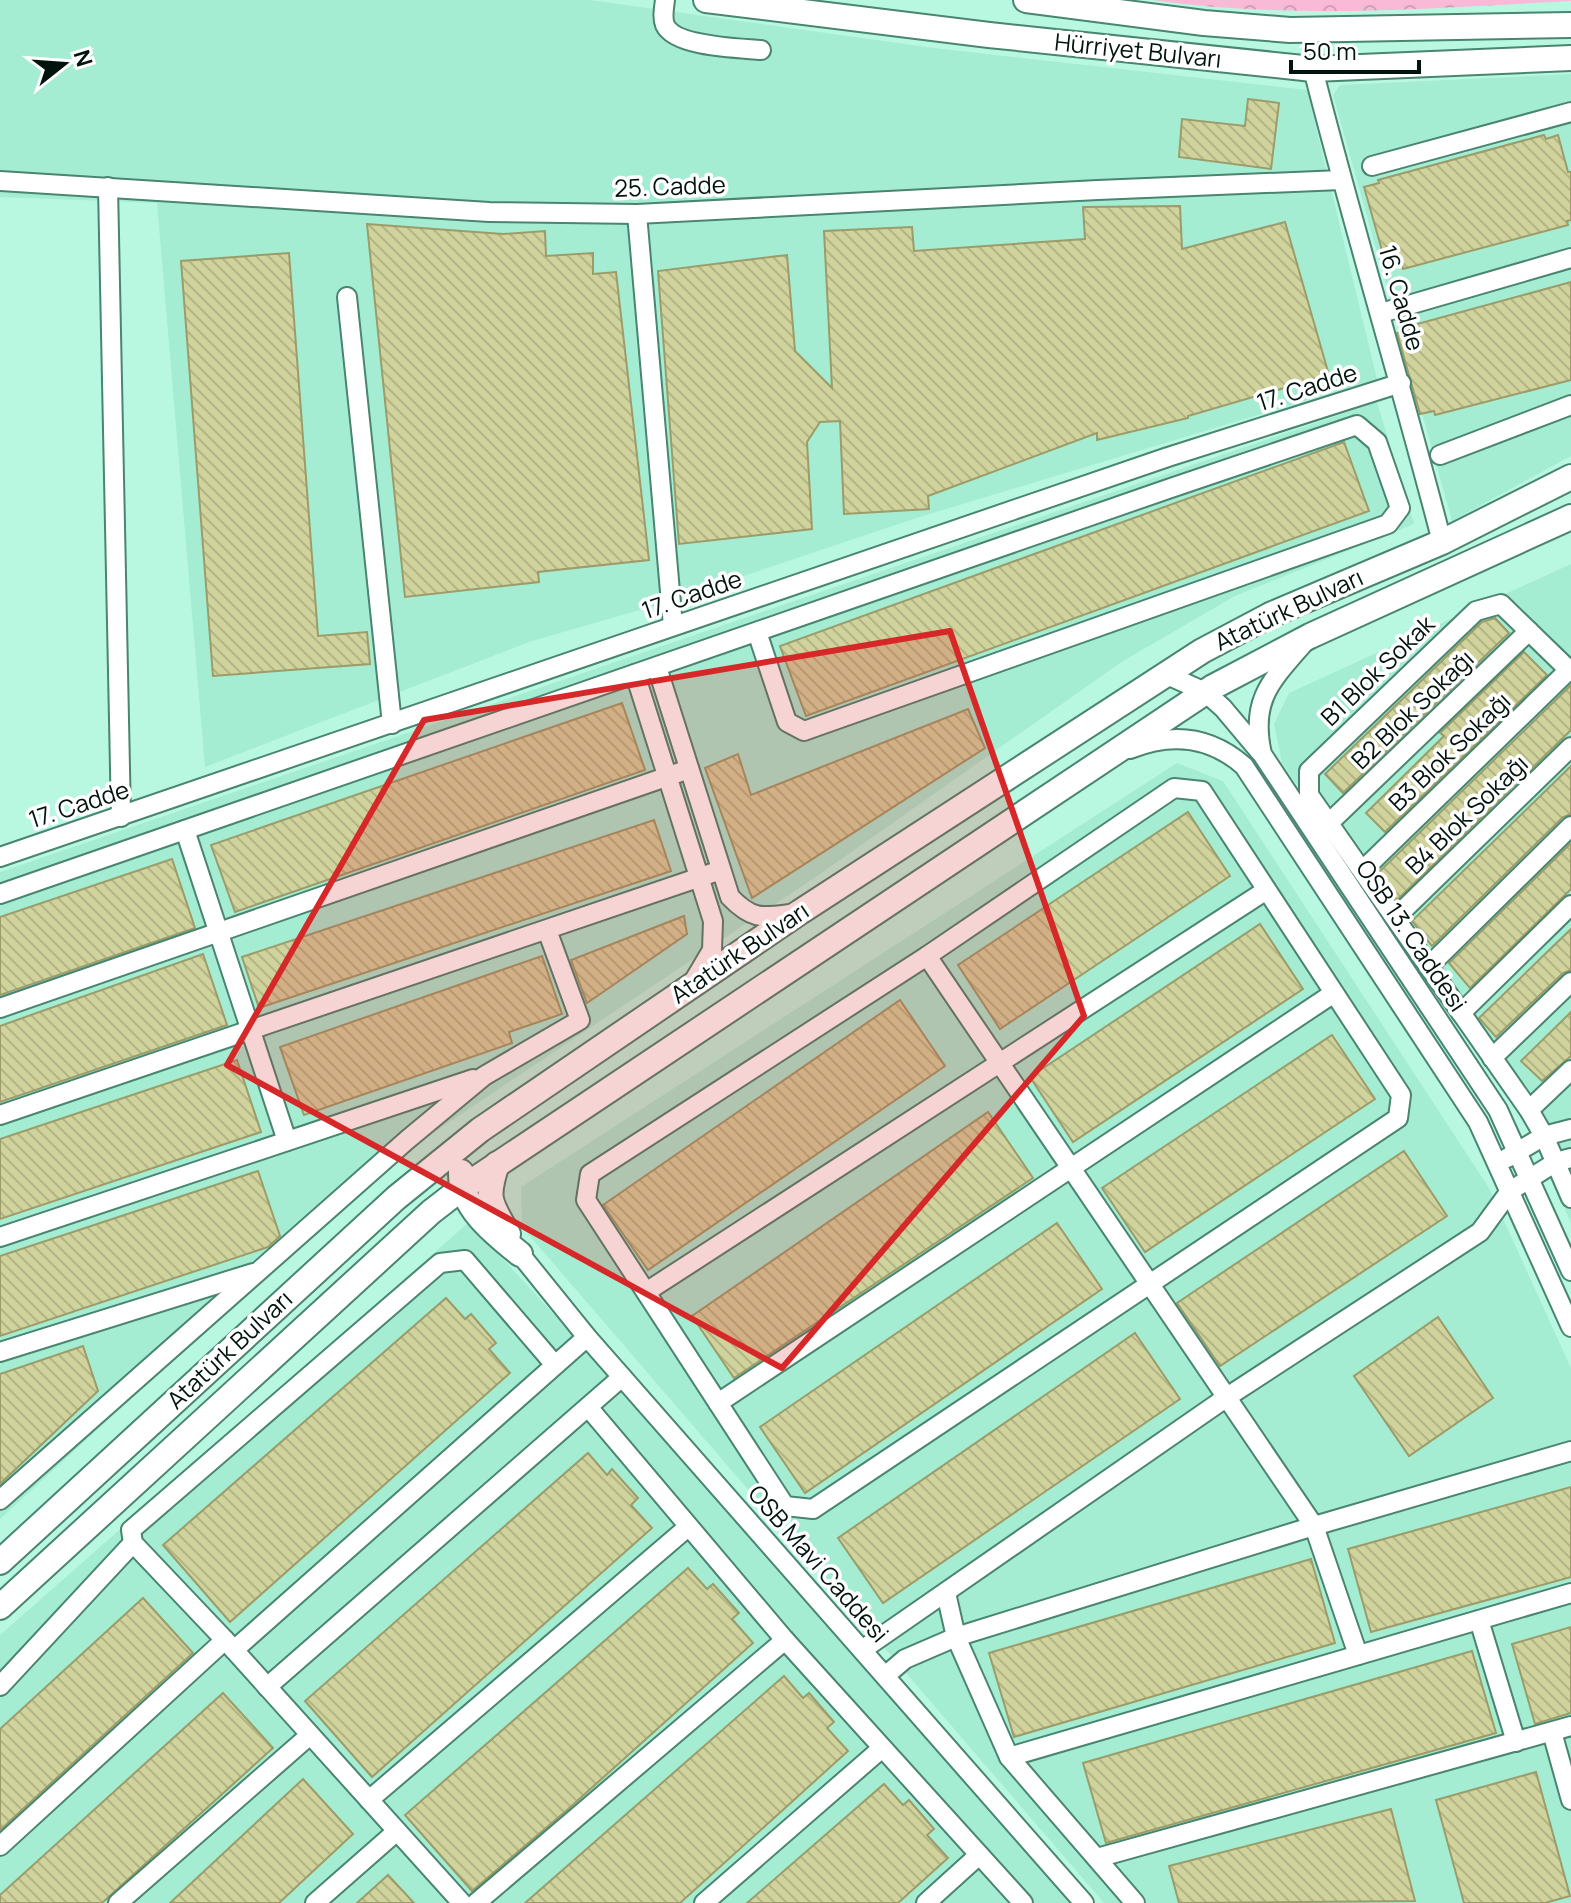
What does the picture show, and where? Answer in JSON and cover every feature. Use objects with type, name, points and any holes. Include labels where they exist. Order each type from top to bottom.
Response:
[{"type":"main road","name":"Hürriyet Bulvarı","points":[[706,0],[989,35],[1313,69],[1571,58]]},
{"type":"main road","name":"Hürriyet Bulvarı","points":[[1026,0],[1087,4],[1204,23],[1290,30],[1571,25]]},
{"type":"main road","name":"Atatürk Bulvarı","points":[[0,1562],[396,1198],[480,1130],[800,912],[1202,651],[1270,615],[1442,542],[1571,477]]},
{"type":"main road","name":"Atatürk Bulvarı","points":[[0,1607],[431,1212],[462,1188],[1205,692],[1310,636],[1571,517]]},
{"type":"main road","points":[[480,1130],[462,1164],[462,1188],[473,1208],[495,1235],[520,1254]]},
{"type":"main road","points":[[497,1164],[490,1199],[520,1254]]},
{"type":"street","points":[[665,0],[664,21],[672,34],[687,41],[761,50]]},
{"type":"street","name":"16. Cadde","points":[[1313,69],[1442,542]]},
{"type":"street","points":[[1372,166],[1571,112]]},
{"type":"street","name":"25. Cadde","points":[[0,181],[489,212],[637,214],[1341,180]]},
{"type":"street","points":[[108,187],[121,817]]},
{"type":"street","points":[[637,214],[673,626]]},
{"type":"street","points":[[1381,313],[1571,258]]},
{"type":"street","points":[[347,297],[392,724]]},
{"type":"street","name":"17. Cadde","points":[[0,857],[1168,457],[1401,383]]},
{"type":"street","points":[[1440,455],[1571,405]]},
{"type":"street","points":[[0,894],[635,674],[1357,425],[1377,442],[1400,508],[1388,524],[804,731],[787,722],[757,632]]},
{"type":"street","name":"B1 Blok Sokak","points":[[1329,823],[1309,795],[1309,771],[1320,760],[1476,611],[1501,604],[1529,631]]},
{"type":"street","points":[[1529,631],[1570,669]]},
{"type":"street","name":"B2 Blok Sokağı","points":[[1329,823],[1529,631]]},
{"type":"street","name":"OSB 13. Caddesi","points":[[1310,636],[1265,693],[1257,714],[1257,734],[1262,754],[1498,1110],[1571,1271]]},
{"type":"street","points":[[657,667],[730,897],[744,911],[765,917],[800,912]]},
{"type":"street","name":"B3 Blok Sokağı","points":[[1363,870],[1570,669]]},
{"type":"street","points":[[635,674],[713,921],[712,950],[691,985]]},
{"type":"street","points":[[1165,674],[1205,692],[1223,708],[1262,754]]},
{"type":"street","points":[[1102,761],[1142,744],[1183,738],[1213,744],[1244,766],[1478,1122],[1571,1327]]},
{"type":"street","name":"B4 Blok Sokağı","points":[[1396,917],[1571,747]]},
{"type":"street","points":[[0,1008],[689,769]]},
{"type":"street","points":[[1174,788],[1202,791],[1401,1095],[1398,1118],[813,1509],[785,1506],[586,1200],[590,1174],[927,956],[1174,788]]},
{"type":"street","points":[[1329,823],[1563,1160],[1571,1198]]},
{"type":"street","points":[[1429,966],[1571,826]]},
{"type":"street","points":[[185,830],[287,1141]]},
{"type":"street","points":[[0,1115],[721,870]]},
{"type":"street","points":[[646,1292],[1265,891]]},
{"type":"street","points":[[1461,1013],[1571,905]]},
{"type":"street","points":[[0,1500],[484,1076],[580,1020],[547,930]]},
{"type":"street","points":[[927,956],[1314,1526],[1358,1655]]},
{"type":"street","points":[[1492,1058],[1571,982]]},
{"type":"street","points":[[718,1403],[1334,993]]},
{"type":"street","points":[[1529,1110],[1571,1070]]},
{"type":"street","points":[[0,1237],[484,1076]]},
{"type":"street","points":[[1498,1164],[1544,1136],[1571,1129]]},
{"type":"street","points":[[862,1650],[1227,1397],[1480,1232],[1510,1191],[1563,1160]]},
{"type":"street","name":"OSB Mavi Caddesi","points":[[520,1254],[587,1337],[1084,1903]]},
{"type":"street","points":[[462,1903],[230,1645],[133,1543],[131,1530],[440,1263],[465,1260],[555,1365]]},
{"type":"street","points":[[0,1352],[259,1271]]},
{"type":"street","points":[[0,1846],[587,1337]]},
{"type":"street","points":[[267,1687],[622,1377]]},
{"type":"street","points":[[588,1407],[785,1640],[1023,1903]]},
{"type":"street","points":[[885,1676],[905,1659],[956,1637],[1314,1526],[1571,1451]]},
{"type":"street","points":[[369,1800],[688,1527]]},
{"type":"street","points":[[0,1686],[133,1543]]},
{"type":"street","points":[[946,1593],[956,1637],[1009,1757],[1135,1903]]},
{"type":"street","points":[[1009,1757],[1571,1593]]},
{"type":"street","points":[[1479,1620],[1516,1742]]},
{"type":"street","points":[[476,1903],[785,1640]]},
{"type":"street","points":[[1097,1858],[1571,1726]]},
{"type":"street","points":[[1552,1732],[1571,1800]]},
{"type":"street","points":[[118,1903],[310,1735]]},
{"type":"street","points":[[704,1903],[881,1749]]},
{"type":"street","points":[[315,1903],[397,1831]]},
{"type":"street","points":[[926,1903],[979,1855]]},
{"type":"highlighted area","points":[[950,631],[1084,1016],[782,1368],[227,1065],[424,720]]},
{"type":"shaded area","points":[[0,0],[590,0],[934,48],[1307,90],[1377,379],[923,516],[657,605],[532,641],[205,767],[157,203],[0,197]]},
{"type":"shaded area","points":[[1571,74],[1571,456],[1452,521],[1333,95],[1340,85]]},
{"type":"shaded area","points":[[1377,402],[1414,524],[1235,596],[1123,661],[820,874],[424,1139],[256,1284],[0,1519],[0,872]]},
{"type":"shaded area","points":[[1571,564],[1571,1223],[1529,1128],[1282,763],[1274,724],[1289,693]]},
{"type":"shaded area","points":[[1177,763],[1223,781],[1489,1188],[1571,1368],[1571,1903],[1104,1903],[522,1227],[521,1187]]},
{"type":"shaded area","points":[[469,1222],[617,1383],[1079,1903],[0,1903],[0,1635]]},
{"type":"green space","points":[[1152,0],[1571,1],[1309,11],[1256,10]]},
{"type":"building","points":[[1248,99],[1279,103],[1271,169],[1179,157],[1182,119],[1245,126]]},
{"type":"building","points":[[1544,135],[1546,139],[1558,135],[1568,172],[1571,172],[1571,220],[1567,221],[1568,225],[1403,269],[1402,264],[1387,268],[1364,187],[1379,183],[1378,180]]},
{"type":"building","points":[[1180,206],[1182,249],[1285,222],[1329,375],[1188,418],[1097,440],[1097,433],[928,496],[929,509],[844,514],[840,421],[820,422],[807,442],[812,529],[679,544],[658,271],[787,255],[795,351],[832,388],[824,231],[912,227],[914,251],[1085,239],[1083,207]]},
{"type":"building","points":[[367,224],[503,234],[545,231],[546,256],[593,253],[593,274],[616,272],[649,560],[538,572],[539,582],[405,597]]},
{"type":"building","points":[[289,253],[318,636],[367,632],[370,664],[213,676],[181,261]]},
{"type":"building","points":[[1571,282],[1571,380],[1435,415],[1434,411],[1420,414],[1397,333],[1410,330],[1410,326]]},
{"type":"building","points":[[1344,442],[1369,511],[806,716],[780,646]]},
{"type":"building","points":[[1495,618],[1509,633],[1343,793],[1325,774],[1482,622]]},
{"type":"building","points":[[1524,652],[1547,675],[1385,832],[1366,813],[1444,736],[1440,733]]},
{"type":"building","points":[[1571,685],[1571,730],[1397,900],[1378,873]]},
{"type":"building","points":[[622,703],[645,770],[235,912],[211,845]]},
{"type":"building","points":[[968,709],[985,748],[752,898],[705,768],[738,754],[751,795]]},
{"type":"building","points":[[1571,766],[1571,814],[1563,817],[1432,946],[1412,921]]},
{"type":"building","points":[[1188,812],[1230,876],[1000,1029],[958,965]]},
{"type":"building","points":[[654,820],[671,871],[259,1008],[242,957]]},
{"type":"building","points":[[1571,843],[1571,889],[1470,988],[1449,963]]},
{"type":"building","points":[[172,859],[195,928],[0,995],[0,917]]},
{"type":"building","points":[[684,916],[687,934],[587,1003],[571,960]]},
{"type":"building","points":[[1260,924],[1303,989],[1073,1142],[1030,1077]]},
{"type":"building","points":[[1571,929],[1571,970],[1563,973],[1496,1037],[1479,1018]]},
{"type":"building","points":[[203,954],[227,1025],[0,1102],[0,1026]]},
{"type":"building","points":[[542,956],[562,1014],[509,1032],[512,1043],[304,1115],[280,1047]]},
{"type":"building","points":[[900,1000],[945,1066],[648,1270],[603,1205]]},
{"type":"building","points":[[1571,1012],[1571,1056],[1542,1081],[1521,1061]]},
{"type":"building","points":[[1332,1035],[1375,1099],[1145,1252],[1102,1188]]},
{"type":"building","points":[[237,1060],[261,1132],[0,1219],[0,1139]]},
{"type":"building","points":[[988,1112],[1033,1178],[734,1378],[692,1316]]},
{"type":"building","points":[[1404,1151],[1447,1216],[1220,1366],[1177,1303]]},
{"type":"building","points":[[258,1171],[280,1236],[268,1247],[0,1336],[0,1256]]},
{"type":"building","points":[[1057,1223],[1102,1289],[805,1493],[760,1427]]},
{"type":"building","points":[[446,1298],[465,1319],[471,1314],[496,1343],[489,1349],[510,1373],[230,1622],[163,1545]]},
{"type":"building","points":[[1438,1317],[1493,1398],[1409,1456],[1354,1376]]},
{"type":"building","points":[[1135,1333],[1180,1399],[883,1603],[838,1538]]},
{"type":"building","points":[[83,1346],[98,1391],[0,1484],[0,1374]]},
{"type":"building","points":[[588,1453],[607,1475],[612,1469],[638,1498],[631,1505],[652,1528],[372,1777],[305,1701]]},
{"type":"building","points":[[1571,1487],[1571,1577],[1371,1632],[1348,1549]]},
{"type":"building","points":[[1311,1559],[1335,1643],[1014,1737],[989,1653]]},
{"type":"building","points":[[688,1568],[707,1589],[713,1584],[739,1613],[732,1619],[753,1643],[472,1891],[405,1815]]},
{"type":"building","points":[[143,1598],[193,1653],[0,1830],[0,1729]]},
{"type":"building","points":[[1571,1627],[1571,1713],[1535,1724],[1512,1644]]},
{"type":"building","points":[[1472,1651],[1496,1733],[1106,1843],[1083,1763]]},
{"type":"building","points":[[784,1676],[803,1698],[809,1693],[834,1722],[827,1728],[848,1751],[680,1903],[525,1903]]},
{"type":"building","points":[[223,1693],[273,1748],[102,1903],[0,1903],[0,1895]]},
{"type":"building","points":[[1536,1772],[1570,1896],[1545,1903],[1464,1903],[1436,1800]]},
{"type":"building","points":[[303,1779],[353,1834],[279,1903],[170,1903]]},
{"type":"building","points":[[884,1784],[903,1805],[909,1800],[934,1829],[927,1835],[948,1858],[898,1903],[747,1903]]},
{"type":"building","points":[[1391,1809],[1415,1901],[1179,1903],[1169,1866]]},
{"type":"building","points":[[388,1875],[414,1903],[357,1903]]}]
